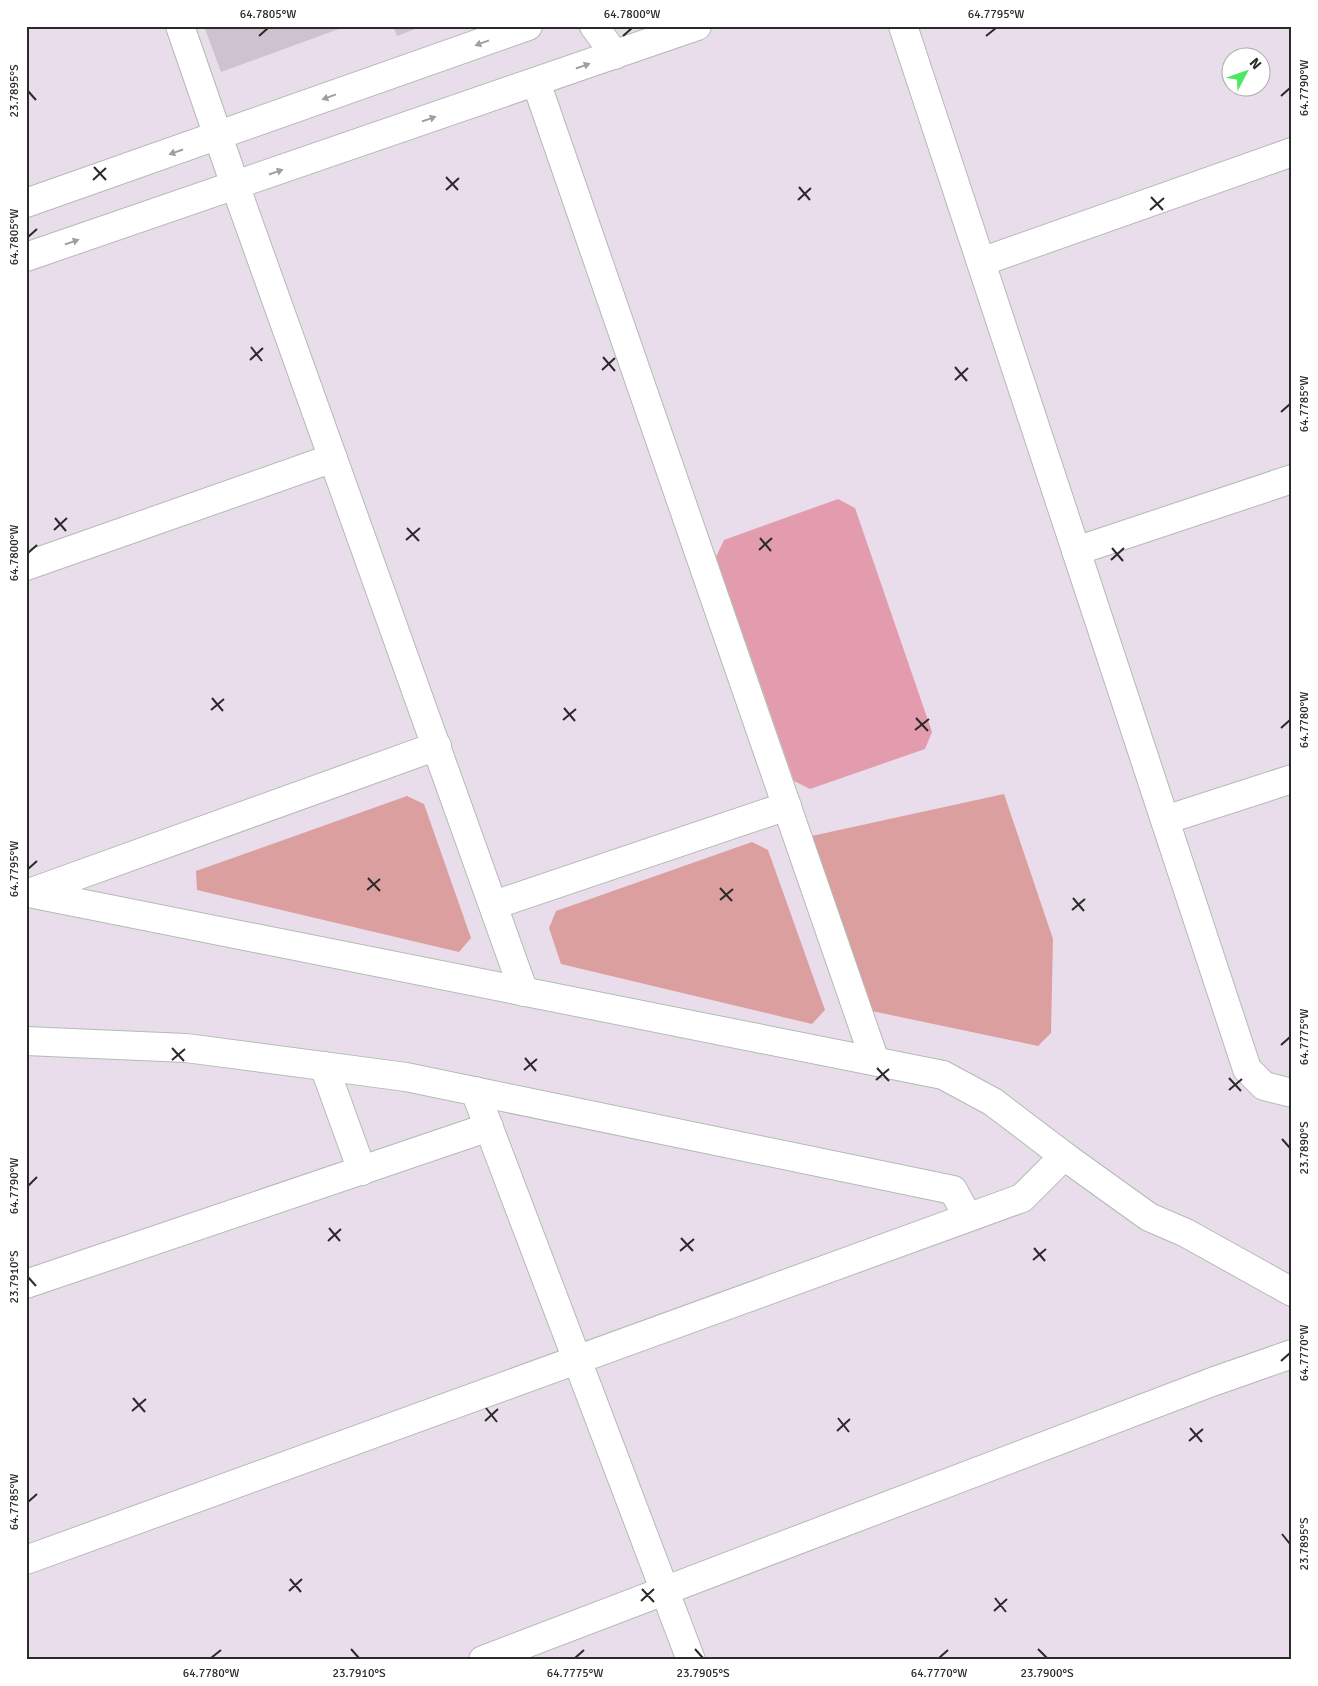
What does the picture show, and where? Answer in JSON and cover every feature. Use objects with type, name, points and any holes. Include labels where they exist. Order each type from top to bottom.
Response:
[{"type":"street","points":[[180,26],[235,186],[524,992]]},
{"type":"street","points":[[26,204],[528,26]]},
{"type":"street","points":[[594,26],[615,55]]},
{"type":"street","points":[[26,258],[697,26]]},
{"type":"street","points":[[903,26],[1247,1069],[1264,1086],[1292,1093]]},
{"type":"street","points":[[536,82],[876,1061]]},
{"type":"street","points":[[981,262],[1292,152]]},
{"type":"street","points":[[26,566],[333,458]]},
{"type":"street","points":[[1076,551],[1292,479]]},
{"type":"street","points":[[28,894],[437,746]]},
{"type":"street","points":[[1165,820],[1292,779]]},
{"type":"street","points":[[494,905],[787,806]]},
{"type":"street","points":[[28,894],[943,1075],[993,1102],[1149,1218],[1186,1233],[1292,1292]]},
{"type":"street","points":[[26,1041],[186,1048],[406,1077],[953,1190],[968,1217]]},
{"type":"street","points":[[324,1066],[362,1171]]},
{"type":"street","points":[[475,1091],[691,1660]]},
{"type":"street","points":[[26,1284],[489,1127]]},
{"type":"street","points":[[26,1560],[1022,1198],[1064,1156]]},
{"type":"street","points":[[483,1660],[1193,1389],[1292,1354]]},
{"type":"shaded area","points":[[838,499],[855,508],[932,732],[925,749],[810,789],[794,781],[716,557],[724,540]]},
{"type":"shaded area","points":[[1004,794],[1053,939],[1051,1033],[1038,1046],[867,1010],[807,837]]},
{"type":"shaded area","points":[[407,796],[424,804],[471,938],[459,952],[197,890],[196,871]]},
{"type":"shaded area","points":[[752,842],[768,850],[825,1010],[812,1024],[561,964],[549,928],[556,911]]},
{"type":"building","points":[[204,26],[347,26],[221,72]]},
{"type":"building","points":[[393,26],[423,26],[397,36]]}]
